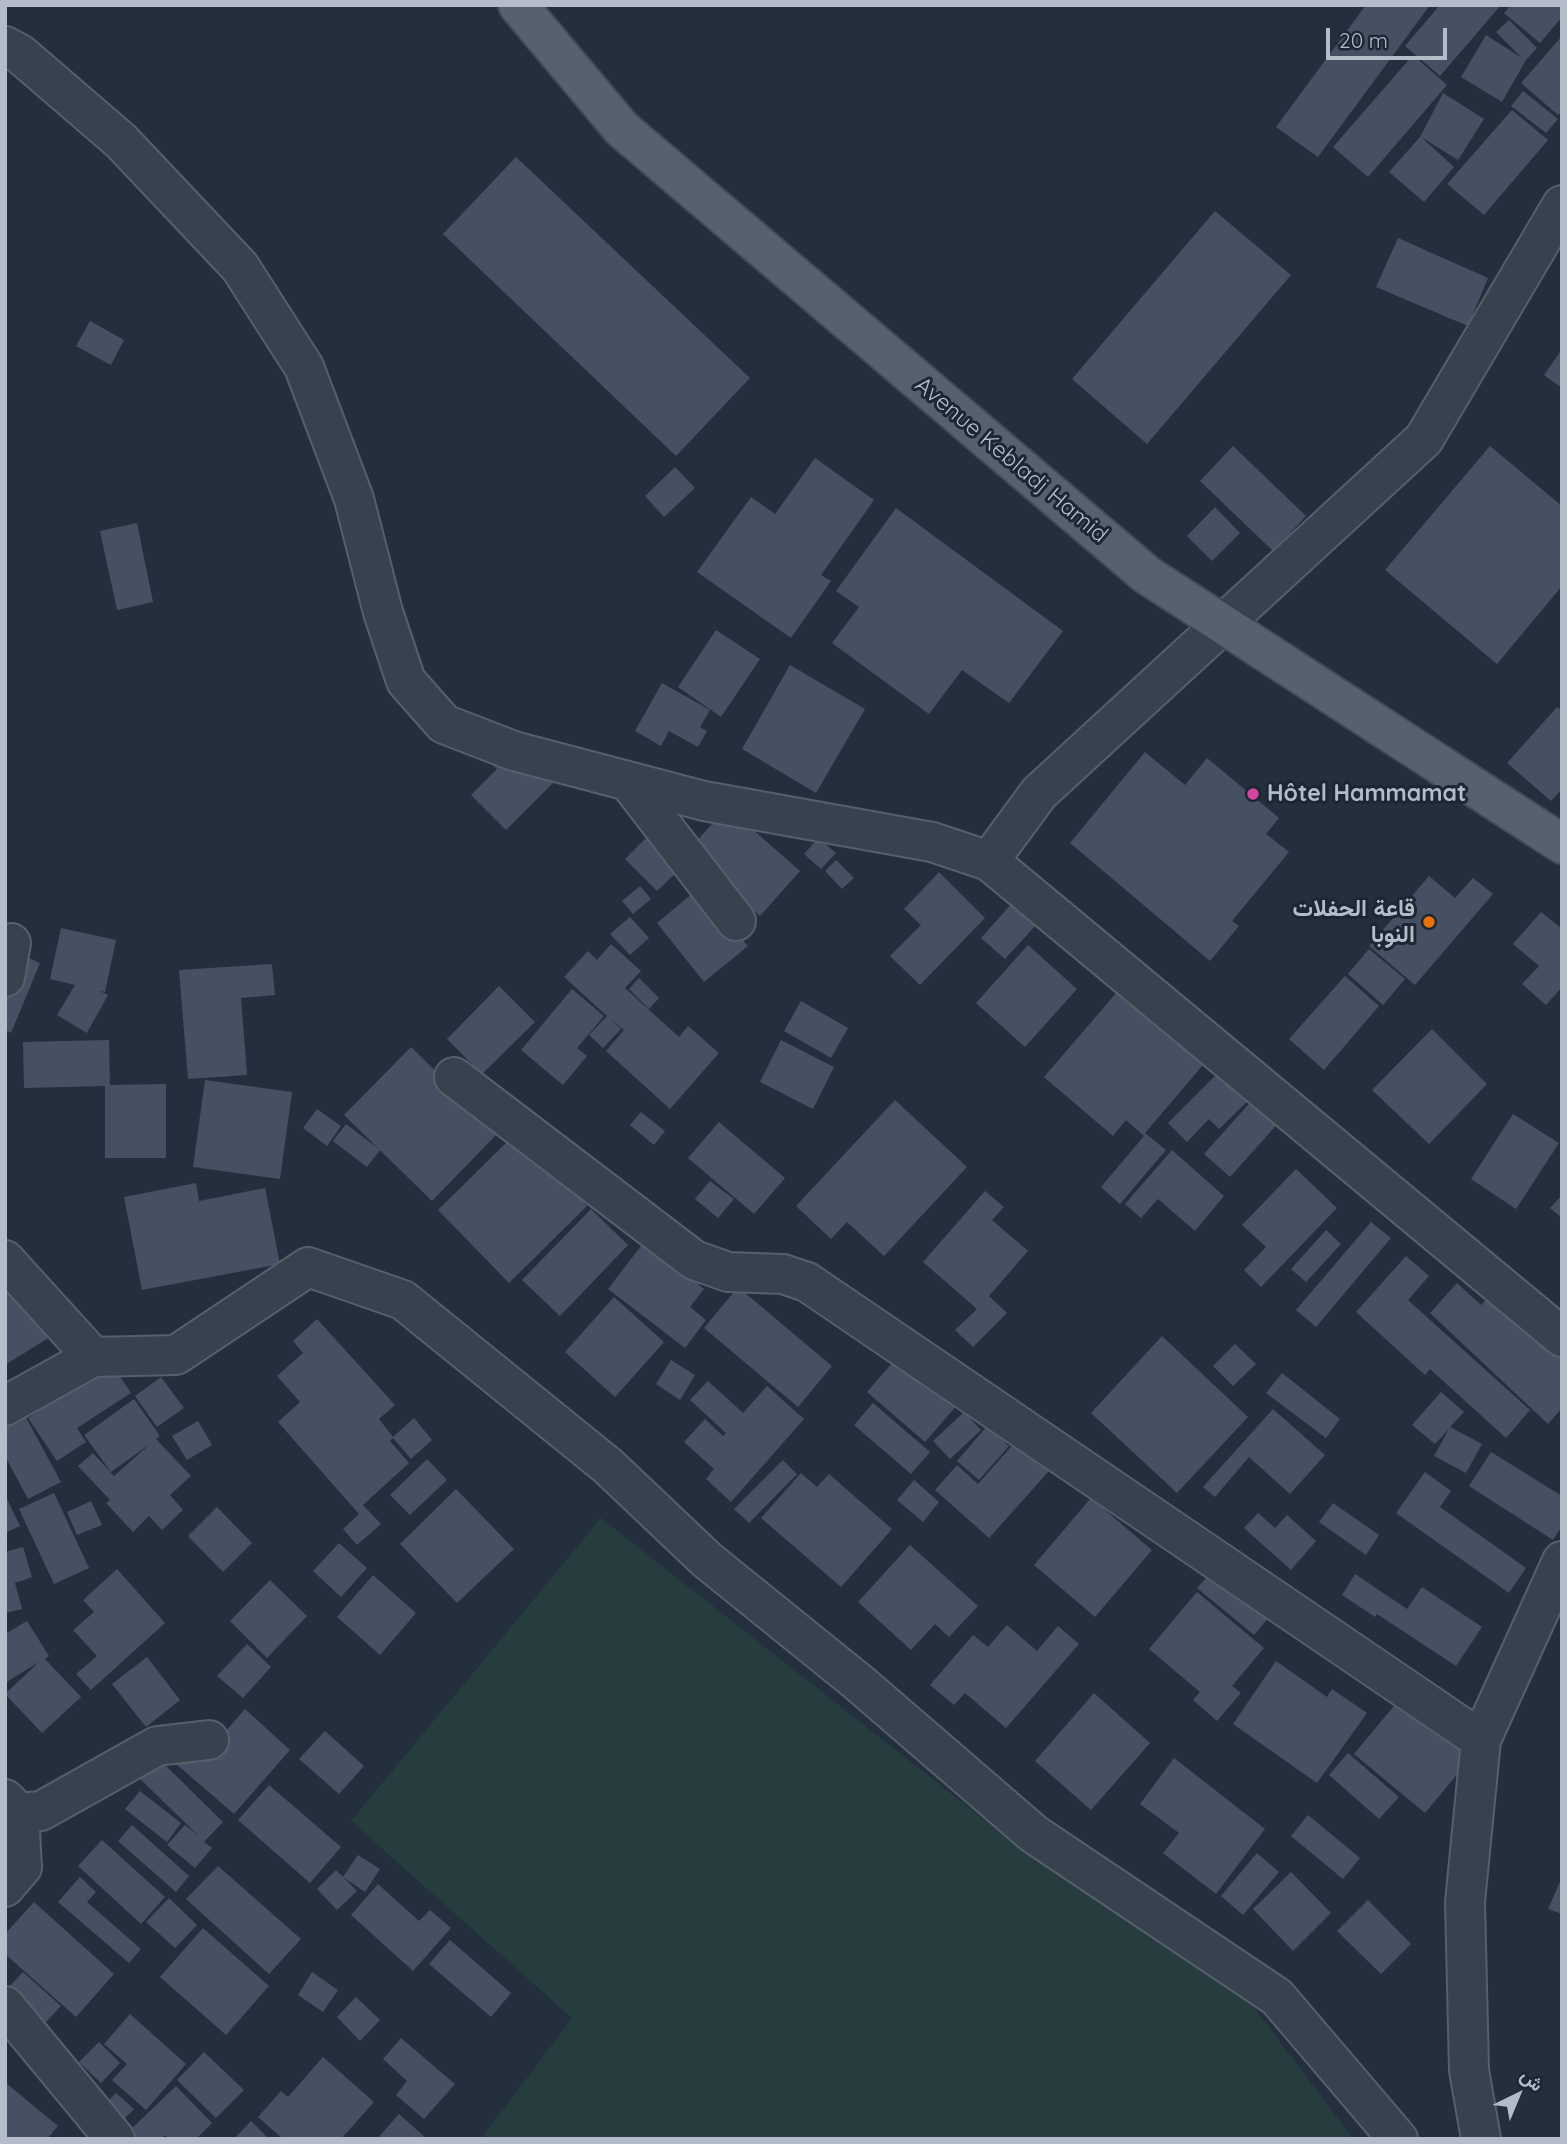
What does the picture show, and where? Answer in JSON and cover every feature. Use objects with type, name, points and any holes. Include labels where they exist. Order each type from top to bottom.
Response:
[{"type":"main road","name":"Avenue Kebladj Hamid","points":[[518,5],[622,129],[1147,575],[1562,844]]},
{"type":"street","points":[[5,46],[20,54],[121,141],[240,267],[304,366],[354,499],[383,612],[406,681],[444,724],[514,751],[704,801],[932,842],[989,861],[1562,1337]]},
{"type":"street","points":[[989,861],[1039,793],[1424,439],[1562,205]]},
{"type":"street","points":[[628,781],[736,921]]},
{"type":"street","points":[[454,1077],[694,1260],[728,1272],[783,1274],[807,1282],[1481,1740]]},
{"type":"street","points":[[5,1260],[93,1357]]},
{"type":"street","points":[[5,1406],[93,1357],[176,1355],[308,1267],[403,1300],[608,1466],[707,1560],[858,1682],[1034,1834],[1277,1997],[1398,2139]]},
{"type":"street","points":[[1481,2139],[1469,2070],[1465,1902],[1481,1740],[1562,1561]]},
{"type":"street","points":[[5,1887],[22,1867],[12,1806],[41,1811],[157,1746],[209,1740]]},
{"type":"street","points":[[5,2006],[116,2139]]},
{"type":"green space","points":[[601,1518],[1019,1847],[1254,2007],[1353,2139],[481,2139],[572,2018],[351,1821]]},
{"type":"building","points":[[1366,5],[1430,5],[1318,157],[1276,127]]},
{"type":"building","points":[[1440,5],[1501,5],[1440,76],[1405,46]]},
{"type":"building","points":[[1511,5],[1562,5],[1562,17],[1540,43],[1504,13]]},
{"type":"building","points":[[1509,20],[1537,48],[1526,60],[1502,102],[1461,77],[1486,35],[1522,58],[1496,32]]},
{"type":"building","points":[[1562,36],[1562,111],[1558,115],[1521,83]]},
{"type":"building","points":[[1413,55],[1447,85],[1368,177],[1333,147]]},
{"type":"building","points":[[1523,91],[1558,119],[1546,133],[1511,106]]},
{"type":"building","points":[[1443,93],[1484,119],[1458,160],[1421,137],[1454,167],[1424,202],[1389,172],[1420,137]]},
{"type":"building","points":[[1512,110],[1548,140],[1484,215],[1447,184]]},
{"type":"building","points":[[516,157],[750,378],[676,456],[443,234]]},
{"type":"building","points":[[1215,211],[1291,275],[1147,444],[1072,379]]},
{"type":"building","points":[[1398,238],[1488,278],[1468,326],[1376,287]]},
{"type":"building","points":[[90,321],[124,340],[111,365],[76,346]]},
{"type":"building","points":[[1562,349],[1562,388],[1544,375]]},
{"type":"building","points":[[1233,446],[1306,516],[1273,551],[1200,481]]},
{"type":"building","points":[[1490,446],[1562,506],[1562,586],[1497,664],[1385,570]]},
{"type":"building","points":[[815,458],[874,500],[821,575],[831,581],[791,638],[697,572],[751,497],[775,514]]},
{"type":"building","points":[[675,467],[695,488],[664,517],[645,496]]},
{"type":"building","points":[[1215,507],[1240,533],[1212,561],[1187,536]]},
{"type":"building","points":[[896,508],[1063,631],[1009,703],[962,670],[929,714],[832,643],[859,607],[836,591]]},
{"type":"building","points":[[137,523],[153,602],[117,610],[100,531]]},
{"type":"building","points":[[716,630],[760,659],[721,717],[678,687]]},
{"type":"building","points":[[790,665],[865,709],[816,793],[742,749]]},
{"type":"building","points":[[662,683],[710,710],[700,727],[707,731],[698,747],[669,731],[661,746],[635,731]]},
{"type":"building","points":[[1557,707],[1562,711],[1562,789],[1551,801],[1507,763]]},
{"type":"building","points":[[505,735],[553,783],[506,830],[471,795],[497,769],[484,756]]},
{"type":"building","points":[[1145,752],[1185,785],[1207,758],[1279,818],[1266,834],[1289,852],[1232,921],[1239,926],[1210,961],[1070,843]]},
{"type":"building","points":[[727,807],[800,871],[760,916],[687,852]]},
{"type":"building","points":[[651,833],[683,866],[657,891],[625,859]]},
{"type":"building","points":[[818,838],[836,853],[821,869],[804,854]]},
{"type":"building","points":[[836,860],[854,878],[842,889],[825,871]]},
{"type":"building","points":[[939,872],[985,918],[920,985],[890,956],[921,925],[904,909]]},
{"type":"building","name":"قاعة الحفلات النوبا","points":[[1429,876],[1455,898],[1473,878],[1493,894],[1415,985],[1369,946]]},
{"type":"building","points":[[640,886],[651,899],[633,914],[622,901]]},
{"type":"building","points":[[699,888],[748,946],[704,982],[657,923]]},
{"type":"building","points":[[1014,901],[1038,923],[1005,959],[981,938]]},
{"type":"building","points":[[1541,912],[1562,929],[1562,987],[1546,1005],[1522,984],[1539,966],[1513,944]]},
{"type":"building","points":[[630,917],[649,938],[630,955],[610,934]]},
{"type":"building","points":[[61,928],[116,940],[105,992],[100,991],[108,995],[87,1033],[57,1015],[75,985],[50,979]]},
{"type":"building","points":[[611,944],[641,971],[625,988],[679,1037],[688,1026],[719,1053],[670,1109],[606,1051],[624,1030],[610,1018],[621,1029],[603,1048],[589,1035],[607,1016],[564,977],[588,951],[597,960]]},
{"type":"building","points":[[1028,945],[1077,989],[1025,1047],[976,1003]]},
{"type":"building","points":[[5,948],[40,963],[11,1033],[5,1030]]},
{"type":"building","points":[[1369,949],[1405,979],[1383,1005],[1348,974]]},
{"type":"building","points":[[272,964],[275,995],[241,998],[247,1075],[188,1079],[179,970]]},
{"type":"building","points":[[1345,976],[1379,1006],[1324,1070],[1289,1039]]},
{"type":"building","points":[[639,978],[659,998],[649,1009],[629,989]]},
{"type":"building","points":[[499,986],[535,1022],[482,1074],[447,1039]]},
{"type":"building","points":[[572,989],[604,1016],[577,1048],[587,1056],[563,1085],[521,1050]]},
{"type":"building","points":[[1117,992],[1203,1065],[1145,1133],[1166,1150],[1120,1204],[1101,1187],[1144,1136],[1126,1120],[1113,1136],[1044,1077]]},
{"type":"building","points":[[801,1001],[848,1028],[831,1058],[784,1031]]},
{"type":"building","points":[[1432,1029],[1487,1084],[1429,1144],[1372,1090]]},
{"type":"building","points":[[109,1040],[110,1085],[166,1084],[166,1158],[105,1158],[105,1086],[24,1088],[23,1042]]},
{"type":"building","points":[[781,1040],[834,1067],[813,1109],[760,1082]]},
{"type":"building","points":[[411,1047],[498,1133],[432,1201],[344,1115]]},
{"type":"building","points":[[1222,1069],[1251,1098],[1219,1129],[1209,1119],[1187,1142],[1168,1123]]},
{"type":"building","points":[[205,1080],[292,1092],[280,1179],[193,1167]]},
{"type":"building","points":[[1255,1097],[1281,1120],[1230,1177],[1204,1154]]},
{"type":"building","points":[[895,1100],[967,1167],[884,1256],[847,1222],[831,1239],[796,1206]]},
{"type":"building","points":[[317,1109],[341,1126],[327,1146],[303,1128]]},
{"type":"building","points":[[641,1112],[665,1131],[654,1145],[630,1125]]},
{"type":"building","points":[[1513,1114],[1559,1143],[1516,1209],[1471,1179]]},
{"type":"building","points":[[719,1122],[785,1178],[754,1214],[688,1158]]},
{"type":"building","points":[[346,1124],[380,1150],[367,1167],[333,1141]]},
{"type":"building","points":[[516,1133],[587,1206],[509,1283],[438,1210]]},
{"type":"building","points":[[1172,1150],[1224,1196],[1195,1231],[1158,1199],[1141,1218],[1125,1204]]},
{"type":"building","points":[[1296,1169],[1337,1208],[1261,1287],[1244,1270],[1266,1247],[1242,1225]]},
{"type":"building","points":[[710,1181],[734,1199],[718,1218],[695,1199]]},
{"type":"building","points":[[196,1183],[199,1201],[265,1188],[280,1264],[142,1290],[124,1197]]},
{"type":"building","points":[[985,1191],[1004,1207],[992,1220],[1028,1251],[989,1296],[1007,1313],[973,1347],[955,1330],[977,1309],[923,1262]]},
{"type":"building","points":[[1562,1195],[1562,1218],[1550,1208]]},
{"type":"building","points":[[591,1209],[628,1245],[560,1316],[522,1280]]},
{"type":"building","points":[[1371,1222],[1391,1238],[1316,1327],[1296,1310]]},
{"type":"building","points":[[1326,1230],[1341,1244],[1306,1282],[1291,1269]]},
{"type":"building","points":[[644,1242],[704,1289],[690,1307],[706,1320],[685,1348],[608,1289]]},
{"type":"building","points":[[1406,1256],[1429,1276],[1408,1300],[1530,1410],[1506,1438],[1430,1369],[1425,1375],[1356,1312]]},
{"type":"building","points":[[5,1280],[50,1337],[5,1365]]},
{"type":"building","points":[[1457,1283],[1481,1305],[1498,1287],[1562,1346],[1562,1408],[1548,1424],[1430,1313]]},
{"type":"building","points":[[738,1287],[832,1366],[798,1407],[704,1328]]},
{"type":"building","points":[[614,1297],[664,1342],[615,1397],[565,1352]]},
{"type":"building","points":[[317,1319],[395,1405],[379,1419],[393,1437],[414,1418],[432,1440],[411,1459],[393,1438],[390,1441],[409,1463],[363,1505],[381,1524],[357,1545],[343,1529],[359,1514],[278,1422],[300,1402],[277,1376],[303,1353],[293,1341]]},
{"type":"building","points":[[1162,1336],[1248,1417],[1177,1493],[1091,1413]]},
{"type":"building","points":[[1235,1344],[1256,1364],[1233,1386],[1213,1366]]},
{"type":"building","points":[[900,1354],[958,1404],[925,1442],[867,1392]]},
{"type":"building","points":[[671,1360],[695,1375],[680,1400],[656,1384]]},
{"type":"building","points":[[111,1363],[131,1393],[77,1428],[86,1442],[57,1461],[28,1418]]},
{"type":"building","points":[[1282,1373],[1340,1419],[1326,1438],[1266,1393]]},
{"type":"building","points":[[161,1377],[184,1408],[157,1427],[135,1396]]},
{"type":"building","points":[[708,1381],[743,1413],[767,1386],[804,1419],[731,1502],[706,1479],[714,1469],[684,1442],[705,1419],[723,1436],[726,1433],[690,1400]]},
{"type":"building","points":[[1441,1392],[1464,1412],[1450,1427],[1482,1444],[1466,1473],[1434,1456],[1449,1429],[1435,1444],[1412,1425]]},
{"type":"building","points":[[134,1399],[160,1436],[156,1439],[191,1476],[170,1495],[183,1510],[162,1530],[149,1516],[133,1532],[106,1503],[110,1500],[78,1466],[93,1453],[114,1476],[150,1444],[111,1472],[84,1435]]},
{"type":"building","points":[[873,1403],[930,1452],[911,1474],[854,1425]]},
{"type":"building","points":[[1273,1409],[1325,1455],[1290,1494],[1249,1457],[1215,1497],[1203,1487]]},
{"type":"building","points":[[23,1412],[61,1482],[28,1499],[5,1456],[5,1422]]},
{"type":"building","points":[[964,1412],[981,1430],[950,1459],[933,1441]]},
{"type":"building","points":[[198,1421],[212,1445],[187,1460],[172,1436]]},
{"type":"building","points":[[987,1426],[1009,1446],[979,1480],[957,1461]]},
{"type":"building","points":[[1016,1441],[1049,1471],[989,1538],[935,1490],[957,1465],[978,1484]]},
{"type":"building","points":[[1491,1452],[1562,1496],[1562,1526],[1553,1540],[1469,1486]]},
{"type":"building","points":[[427,1459],[447,1480],[410,1515],[390,1495]]},
{"type":"building","points":[[783,1460],[797,1474],[749,1523],[734,1509]]},
{"type":"building","points":[[1425,1472],[1451,1491],[1440,1507],[1526,1568],[1509,1593],[1396,1513]]},
{"type":"building","points":[[801,1473],[817,1487],[829,1474],[892,1529],[841,1587],[761,1518]]},
{"type":"building","points":[[914,1480],[939,1502],[923,1522],[897,1500]]},
{"type":"building","points":[[456,1489],[514,1549],[457,1603],[400,1544]]},
{"type":"building","points":[[54,1493],[89,1568],[54,1584],[19,1509]]},
{"type":"building","points":[[5,1495],[20,1526],[5,1533]]},
{"type":"building","points":[[1091,1498],[1152,1550],[1095,1617],[1034,1565]]},
{"type":"building","points":[[91,1501],[102,1525],[77,1535],[67,1512]]},
{"type":"building","points":[[1333,1503],[1379,1535],[1366,1555],[1319,1522]]},
{"type":"building","points":[[217,1507],[252,1543],[223,1572],[188,1536]]},
{"type":"building","points":[[1258,1513],[1275,1528],[1287,1515],[1316,1541],[1291,1570],[1244,1528]]},
{"type":"building","points":[[339,1543],[367,1568],[341,1597],[313,1571]]},
{"type":"building","points":[[910,1545],[978,1606],[949,1637],[935,1624],[911,1650],[858,1602]]},
{"type":"building","points":[[23,1547],[32,1577],[15,1583],[22,1609],[5,1613],[5,1552]]},
{"type":"building","points":[[1215,1568],[1271,1615],[1254,1635],[1197,1588]]},
{"type":"building","points":[[117,1569],[165,1623],[91,1690],[76,1674],[97,1656],[73,1630],[94,1612],[83,1600]]},
{"type":"building","points":[[1355,1574],[1407,1609],[1422,1587],[1482,1627],[1456,1666],[1377,1614],[1375,1617],[1342,1595]]},
{"type":"building","points":[[373,1575],[416,1613],[380,1655],[337,1617]]},
{"type":"building","points":[[270,1580],[307,1616],[267,1658],[230,1621]]},
{"type":"building","points":[[1197,1592],[1264,1648],[1232,1686],[1241,1693],[1217,1721],[1193,1700],[1200,1692],[1149,1649]]},
{"type":"building","points":[[27,1621],[49,1656],[45,1659],[81,1697],[42,1733],[5,1694],[39,1662],[5,1683],[5,1634]]},
{"type":"building","points":[[1007,1625],[1037,1651],[1058,1626],[1079,1644],[1006,1728],[965,1693],[954,1705],[930,1685],[973,1635],[988,1647]]},
{"type":"building","points":[[247,1644],[271,1667],[243,1698],[217,1676]]},
{"type":"building","points":[[147,1657],[180,1700],[146,1727],[112,1684]]},
{"type":"building","points":[[1276,1661],[1327,1697],[1332,1689],[1367,1713],[1317,1783],[1233,1724]]},
{"type":"building","points":[[1408,1689],[1479,1748],[1425,1813],[1354,1754]]},
{"type":"building","points":[[1094,1693],[1150,1743],[1091,1810],[1035,1761]]},
{"type":"building","points":[[245,1709],[290,1750],[234,1814],[167,1756],[177,1745],[198,1763]]},
{"type":"building","points":[[325,1731],[364,1766],[339,1794],[299,1759]]},
{"type":"building","points":[[1348,1753],[1399,1797],[1379,1819],[1329,1775]]},
{"type":"building","points":[[156,1756],[223,1822],[204,1842],[212,1848],[195,1868],[167,1845],[185,1825],[199,1836],[137,1776]]},
{"type":"building","points":[[1174,1758],[1265,1829],[1216,1894],[1163,1853],[1179,1833],[1140,1804]]},
{"type":"building","points":[[269,1785],[341,1847],[310,1883],[238,1820]]},
{"type":"building","points":[[140,1791],[181,1823],[167,1842],[125,1809]]},
{"type":"building","points":[[1308,1815],[1360,1858],[1343,1879],[1291,1836]]},
{"type":"building","points":[[132,1825],[189,1876],[176,1892],[118,1841]]},
{"type":"building","points":[[102,1840],[165,1897],[141,1924],[78,1866]]},
{"type":"building","points":[[1257,1853],[1279,1872],[1243,1915],[1221,1896]]},
{"type":"building","points":[[358,1855],[380,1869],[365,1892],[343,1877]]},
{"type":"building","points":[[218,1866],[301,1939],[269,1974],[186,1899]]},
{"type":"building","points":[[336,1870],[357,1891],[337,1910],[317,1889]]},
{"type":"building","points":[[1291,1872],[1331,1913],[1293,1951],[1253,1909]]},
{"type":"building","points":[[80,1877],[96,1892],[87,1902],[141,1949],[129,1963],[58,1902]]},
{"type":"building","points":[[1562,1877],[1562,1914],[1548,1909]]},
{"type":"building","points":[[378,1884],[419,1921],[430,1910],[451,1928],[413,1971],[351,1915]]},
{"type":"building","points":[[169,1898],[197,1925],[175,1948],[146,1922]]},
{"type":"building","points":[[1368,1900],[1411,1944],[1381,1974],[1337,1931]]},
{"type":"building","points":[[34,1902],[114,1974],[76,2017],[5,1954],[5,1934]]},
{"type":"building","points":[[203,1928],[269,1986],[226,2035],[160,1977]]},
{"type":"building","points":[[450,1940],[511,1993],[491,2017],[429,1964]]},
{"type":"building","points":[[23,1972],[61,2006],[46,2022],[8,1988]]},
{"type":"building","points":[[312,1972],[338,1990],[323,2012],[298,1995]]},
{"type":"building","points":[[356,1997],[380,2020],[360,2041],[337,2017]]},
{"type":"building","points":[[130,2014],[186,2064],[146,2110],[112,2080],[127,2064],[104,2044]]},
{"type":"building","points":[[401,2038],[455,2084],[424,2119],[396,2095],[407,2081],[383,2059]]},
{"type":"building","points":[[99,2042],[120,2063],[101,2083],[79,2062]]},
{"type":"building","points":[[204,2052],[244,2090],[216,2118],[177,2080]]},
{"type":"building","points":[[323,2057],[374,2102],[341,2139],[283,2139],[258,2117],[281,2091],[288,2097]]},
{"type":"building","points":[[6,2083],[58,2126],[47,2139],[5,2139]]},
{"type":"building","points":[[176,2086],[212,2123],[196,2139],[169,2139],[165,2135],[161,2139],[133,2139],[127,2133]]},
{"type":"building","points":[[116,2093],[134,2109],[124,2119],[106,2103]]},
{"type":"building","points":[[399,2114],[427,2139],[377,2139]]},
{"type":"building","points":[[251,2121],[269,2139],[234,2139]]},
{"type":"place","name":"Hôtel Hammamat","points":[[1253,794]]},
{"type":"place","name":"قاعة الحفلات النوبا","points":[[1429,922]]}]
